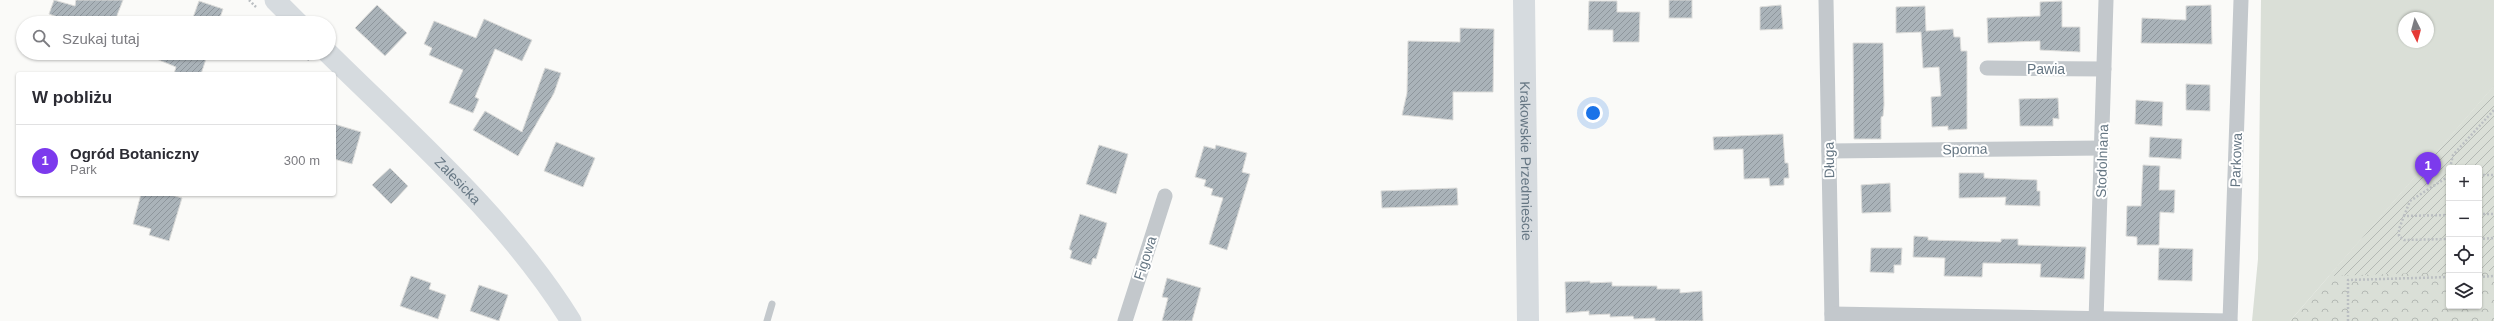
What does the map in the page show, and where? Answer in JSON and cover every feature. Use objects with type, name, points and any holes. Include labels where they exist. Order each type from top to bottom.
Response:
[{"type":"main road","name":"Krakowskie Przedmieście","points":[[1524,0],[1528,321]]},
{"type":"street","points":[[275,0],[291,16]]},
{"type":"street","name":"Długa","points":[[1826,0],[1832,317]]},
{"type":"street","name":"Stodolniana","points":[[2096,319],[2106,0]]},
{"type":"street","name":"Parkowa","points":[[2230,321],[2241,0]]},
{"type":"street","name":"Zalesicka","points":[[335,60],[505,230],[548,284],[571,321]]},
{"type":"street","name":"Pawia","points":[[1987,68],[2104,69]]},
{"type":"street","name":"Sporna","points":[[1829,151],[2102,148]]},
{"type":"street","name":"Figowa","points":[[1125,321],[1165,196]]},
{"type":"street","points":[[1832,317],[2230,321]]},
{"type":"lane","points":[[767,321],[772,304]]},
{"type":"path","points":[[2451,165],[2453,155],[2494,110]]},
{"type":"path","points":[[2482,176],[2494,175]]},
{"type":"path","points":[[2446,178],[2410,201],[2399,229],[2399,236],[2404,240],[2446,239]]},
{"type":"path","points":[[2482,214],[2494,214]]},
{"type":"path","points":[[2404,216],[2446,215]]},
{"type":"path","points":[[2482,239],[2494,238]]},
{"type":"path","points":[[2482,277],[2494,276]]},
{"type":"path","points":[[2348,321],[2348,280],[2446,278]]},
{"type":"green space","points":[[2261,0],[2494,0],[2494,86],[2290,321],[2252,321],[2258,259]]},
{"type":"green space","points":[[2494,86],[2494,321],[2290,321]]},
{"type":"green space","points":[[2494,86],[2494,271],[2482,271],[2482,165],[2446,165],[2446,272],[2329,276]]},
{"type":"building","points":[[54,0],[75,6],[76,0],[123,0],[117,16],[55,16],[49,14]]},
{"type":"building","points":[[1669,0],[1692,0],[1692,18],[1669,18]]},
{"type":"building","points":[[199,1],[223,9],[220,16],[194,16]]},
{"type":"building","points":[[1589,1],[1617,1],[1617,12],[1640,12],[1639,42],[1613,42],[1613,30],[1588,30]]},
{"type":"building","points":[[2062,1],[2062,27],[2080,27],[2080,52],[2040,50],[2040,41],[1988,43],[1987,18],[2040,16],[2040,2]]},
{"type":"building","points":[[377,5],[407,33],[385,56],[355,28]]},
{"type":"building","points":[[1781,5],[1783,29],[1760,30],[1760,7]]},
{"type":"building","points":[[2211,5],[2212,44],[2141,43],[2142,18],[2186,20],[2186,6]]},
{"type":"building","points":[[1925,6],[1926,31],[1953,29],[1954,37],[1960,37],[1961,51],[1967,51],[1967,129],[1948,130],[1948,126],[1932,127],[1931,97],[1941,96],[1939,67],[1923,68],[1921,32],[1896,33],[1896,7]]},
{"type":"building","points":[[484,19],[532,40],[522,61],[495,49],[475,97],[479,99],[473,113],[449,103],[463,70],[429,55],[432,48],[424,44],[434,21],[476,38]]},
{"type":"building","points":[[1460,28],[1494,29],[1493,92],[1453,92],[1453,120],[1402,115],[1407,93],[1408,41],[1460,42]]},
{"type":"building","points":[[1853,43],[1883,43],[1884,105],[1883,116],[1881,117],[1881,139],[1854,139]]},
{"type":"building","points":[[159,60],[206,60],[202,72],[175,72],[176,67]]},
{"type":"building","points":[[545,68],[561,73],[554,93],[518,156],[473,130],[485,111],[522,132]]},
{"type":"building","points":[[2186,84],[2210,85],[2210,111],[2186,110]]},
{"type":"building","points":[[2058,98],[2059,119],[2053,118],[2053,126],[2020,126],[2019,99]]},
{"type":"building","points":[[2136,100],[2163,102],[2162,126],[2135,124]]},
{"type":"building","points":[[336,125],[361,132],[352,164],[336,160]]},
{"type":"building","points":[[1783,134],[1785,163],[1788,163],[1789,178],[1784,178],[1784,185],[1770,186],[1769,178],[1744,179],[1743,149],[1714,150],[1713,137]]},
{"type":"building","points":[[2150,137],[2182,139],[2181,159],[2149,157]]},
{"type":"building","points":[[556,142],[595,158],[583,187],[544,171]]},
{"type":"building","points":[[1099,145],[1128,154],[1116,194],[1086,184]]},
{"type":"building","points":[[1216,145],[1247,153],[1242,172],[1250,174],[1227,250],[1209,244],[1223,198],[1211,195],[1213,189],[1204,186],[1206,180],[1195,177],[1204,146],[1215,149]]},
{"type":"building","points":[[2143,165],[2160,166],[2159,190],[2175,190],[2174,213],[2160,212],[2159,245],[2137,245],[2137,237],[2126,236],[2127,206],[2141,206]]},
{"type":"building","points":[[390,168],[408,186],[391,204],[372,185]]},
{"type":"building","points":[[1959,173],[1984,173],[1984,178],[2037,180],[2037,191],[2040,191],[2040,206],[2005,205],[2006,197],[1959,198]]},
{"type":"building","points":[[1890,183],[1891,212],[1862,213],[1861,185]]},
{"type":"building","points":[[1457,188],[1458,205],[1382,208],[1381,191]]},
{"type":"building","points":[[140,196],[175,196],[182,198],[169,241],[149,235],[151,229],[133,224]]},
{"type":"building","points":[[1080,214],[1107,223],[1096,259],[1093,258],[1091,265],[1070,258],[1072,251],[1069,249]]},
{"type":"building","points":[[1914,236],[1928,237],[1928,240],[2001,242],[2001,239],[2018,239],[2018,245],[2086,247],[2084,279],[2040,277],[2041,264],[1983,263],[1982,277],[1944,276],[1945,258],[1913,257]]},
{"type":"building","points":[[1871,248],[1902,248],[1901,265],[1894,265],[1894,273],[1870,272]]},
{"type":"building","points":[[2159,248],[2193,249],[2192,281],[2158,280]]},
{"type":"building","points":[[411,276],[431,283],[429,289],[446,295],[438,319],[400,306]]},
{"type":"building","points":[[1167,278],[1201,288],[1192,321],[1162,321],[1168,298],[1162,297]]},
{"type":"building","points":[[1590,281],[1590,283],[1612,282],[1612,286],[1657,286],[1657,289],[1680,289],[1680,293],[1702,291],[1703,321],[1655,321],[1655,318],[1634,319],[1633,316],[1610,317],[1610,314],[1589,315],[1589,311],[1566,313],[1565,282]]},
{"type":"building","points":[[479,285],[508,295],[499,321],[470,311]]},
{"type":"place","name":"Ogród Botaniczny","points":[[2428,185]]}]
